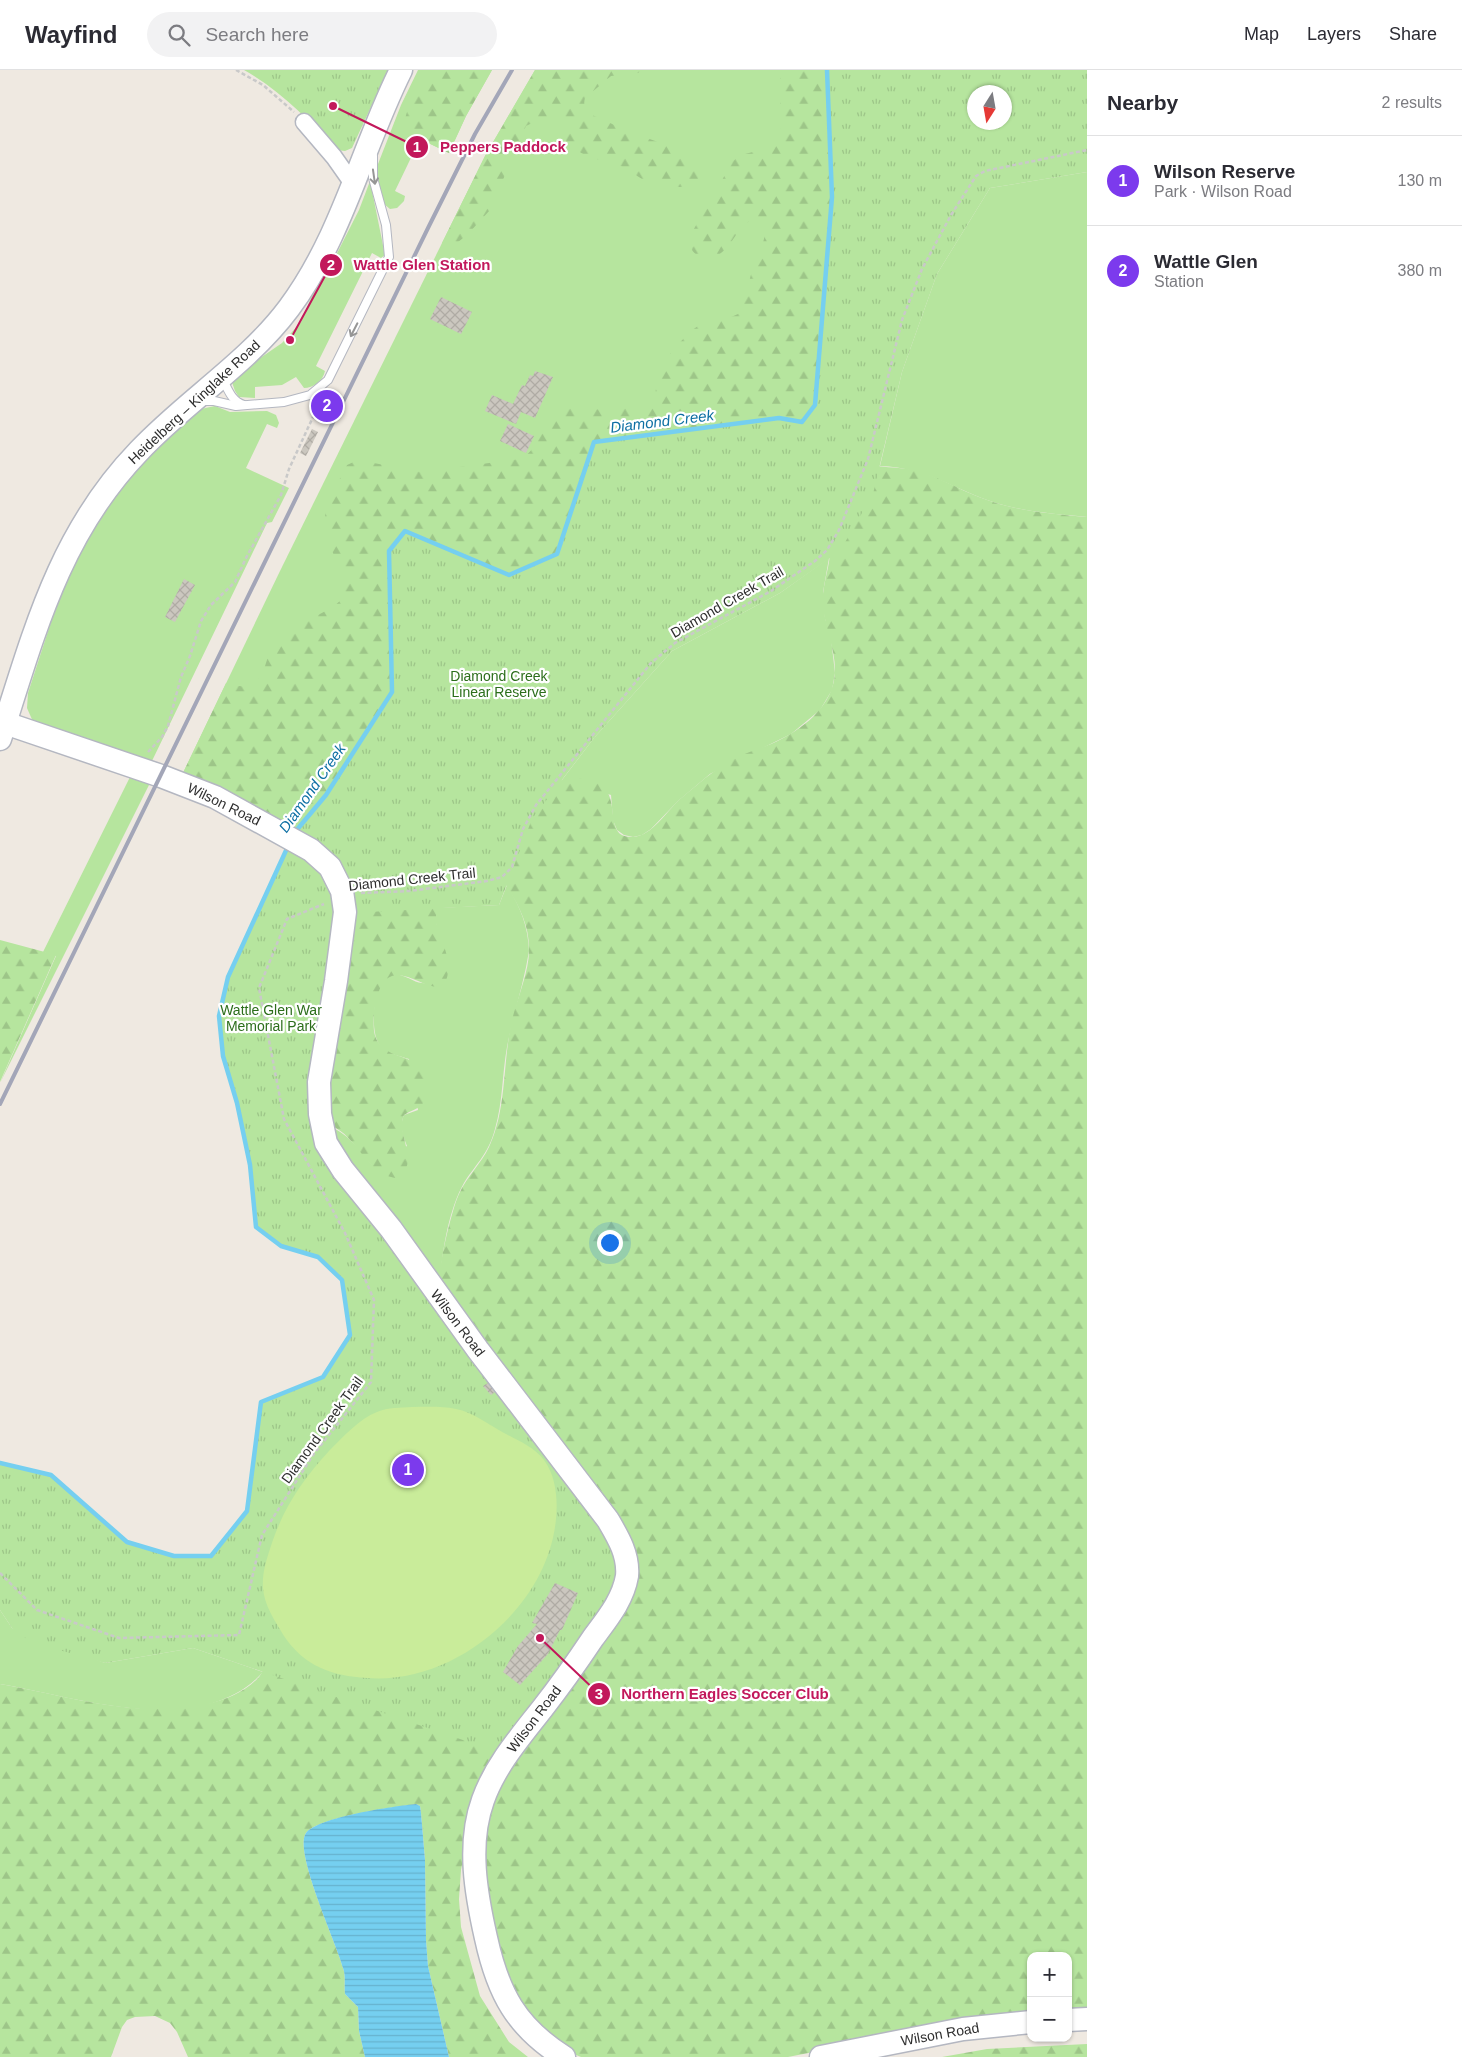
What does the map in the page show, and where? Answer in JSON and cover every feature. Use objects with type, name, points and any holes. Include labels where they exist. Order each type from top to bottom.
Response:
[{"type":"street","name":"Heidelberg – Kinglake Road","points":[[2,728],[50,589],[85,518],[110,483],[138,452],[274,326],[299,294],[318,262],[337,223],[375,129],[402,70]]},
{"type":"street","points":[[304,122],[334,157],[353,184]]},
{"type":"street","name":"Wilson Road","points":[[2,728],[141,769],[204,792],[251,815],[311,850],[330,867],[338,879],[344,896],[343,935],[319,1082],[320,1114],[326,1143],[343,1170],[391,1229],[478,1350],[608,1520],[623,1546],[627,1574],[618,1602],[563,1681],[506,1757],[483,1799],[475,1833],[474,1859],[478,1898],[488,1950],[501,1987],[517,2016],[529,2030],[564,2057]]},
{"type":"street","points":[[1072,2020],[1087,2020]]},
{"type":"street","name":"Wilson Road","points":[[821,2057],[963,2029],[1027,2022]]},
{"type":"lane","points":[[191,402],[210,400],[231,405],[248,405],[284,402],[310,395],[328,380],[389,258],[389,240],[372,172],[375,129]]},
{"type":"lane","points":[[221,376],[234,400],[240,404],[248,405]]},
{"type":"path","points":[[236,70],[262,85],[282,100],[304,122]]},
{"type":"path","name":"Diamond Creek Trail","points":[[0,1573],[37,1610],[119,1638],[239,1636],[262,1535],[313,1455],[371,1382],[374,1300],[345,1233],[284,1119],[259,988],[287,919],[344,896],[361,893],[419,890],[487,881],[502,877],[512,866],[523,829],[536,805],[651,663],[675,642],[771,591],[815,561],[826,550],[839,530],[868,459],[902,320],[922,269],[950,216],[976,176],[985,171],[1087,150]]},
{"type":"path","points":[[141,769],[147,754],[162,737],[168,726],[181,677],[201,621],[211,605],[235,582],[247,556],[281,495],[289,469],[318,407],[310,395]]},
{"type":"path","points":[[313,417],[328,424]]},
{"type":"green space","points":[[244,70],[388,70],[352,148],[345,151],[336,150],[293,106],[270,87]]},
{"type":"green space","points":[[418,70],[492,70],[466,116],[449,153],[420,139],[395,191],[405,196],[404,201],[397,208],[390,209],[384,204],[382,198],[378,178],[378,164],[401,105]]},
{"type":"green space","points":[[432,70],[492,70],[466,116],[449,153],[420,139],[419,141],[411,138],[407,134],[404,125],[408,109]]},
{"type":"green space","points":[[535,70],[827,70],[823,316],[182,775],[280,571],[485,156]]},
{"type":"green space","points":[[535,70],[642,70],[638,73],[611,76],[585,98],[586,109],[590,114],[630,132],[672,147],[697,168],[699,176],[697,183],[692,186],[679,187],[642,179],[623,167],[587,156],[572,148],[566,141],[561,123],[554,118],[540,119],[526,126],[490,210],[458,242],[442,243],[485,156]]},
{"type":"green space","points":[[782,70],[927,70],[918,79],[914,89],[895,148],[888,179],[888,207],[906,236],[907,261],[898,280],[865,318],[861,332],[865,369],[864,379],[846,397],[841,408],[843,429],[854,455],[861,461],[870,464],[908,469],[925,474],[979,497],[1006,506],[1046,513],[1087,517],[1087,2013],[1072,2014],[1072,1952],[1027,1952],[1027,2016],[976,2020],[788,2057],[581,2057],[550,2040],[527,2017],[517,2003],[503,1973],[484,1898],[480,1859],[481,1839],[489,1801],[500,1777],[514,1754],[567,1685],[616,1616],[626,1599],[632,1582],[633,1564],[632,1556],[623,1534],[610,1514],[469,1330],[440,1288],[442,1256],[456,1201],[462,1188],[489,1147],[498,1119],[510,1030],[529,958],[529,940],[517,904],[506,885],[495,872],[481,868],[464,872],[451,879],[445,885],[439,897],[436,917],[447,955],[448,966],[444,984],[437,987],[404,976],[393,976],[384,982],[377,998],[374,1014],[374,1031],[378,1042],[393,1054],[412,1061],[419,1066],[424,1075],[426,1088],[425,1100],[421,1106],[404,1115],[402,1123],[408,1158],[407,1166],[403,1173],[395,1178],[384,1174],[367,1160],[344,1134],[324,1124],[309,1125],[300,1131],[295,1142],[296,1169],[306,1196],[317,1211],[348,1230],[358,1240],[373,1270],[379,1289],[382,1316],[378,1352],[378,1411],[352,1428],[327,1452],[304,1479],[288,1506],[270,1546],[264,1569],[263,1589],[267,1607],[276,1623],[294,1649],[307,1661],[335,1673],[388,1681],[435,1701],[449,1699],[473,1676],[481,1671],[502,1672],[520,1685],[548,1654],[560,1630],[563,1630],[586,1573],[589,1544],[586,1529],[576,1512],[556,1494],[551,1472],[544,1459],[508,1435],[500,1412],[475,1379],[460,1355],[452,1339],[444,1312],[595,1511],[614,1544],[620,1566],[617,1590],[611,1603],[501,1753],[478,1793],[470,1821],[461,1870],[459,1899],[461,1927],[480,1996],[509,2042],[528,2057],[449,2057],[428,1966],[425,1860],[420,1806],[416,1804],[325,1822],[313,1827],[306,1833],[304,1843],[305,1858],[310,1877],[344,1971],[345,1994],[358,2007],[359,2031],[365,2057],[188,2057],[177,2032],[170,2023],[155,2016],[135,2017],[127,2020],[122,2027],[111,2057],[0,2057],[0,1684],[77,1700],[154,1709],[180,1708],[221,1700],[235,1695],[254,1682],[262,1673],[265,1660],[257,1643],[248,1636],[228,1631],[186,1627],[174,1620],[162,1598],[146,1584],[132,1582],[114,1585],[127,1542],[174,1556],[211,1556],[247,1511],[261,1402],[323,1377],[350,1335],[342,1280],[318,1257],[281,1246],[256,1227],[250,1165],[237,1103],[223,1056],[219,1016],[228,977],[256,915],[266,917],[284,916],[294,919],[298,926],[301,946],[291,977],[278,990],[255,989],[247,991],[245,1003],[248,1019],[256,1035],[280,1066],[295,1077],[309,1083],[321,1083],[327,1072],[349,935],[349,890],[345,875],[330,856],[258,815],[233,795],[213,785],[182,775],[226,683],[236,686],[252,684],[261,676],[271,649],[281,637],[289,630],[327,610],[344,597],[346,583],[326,537],[324,524],[327,503],[347,465],[358,460],[421,472],[520,459],[533,448],[551,414],[564,406],[575,405],[610,410],[645,406],[655,395],[658,376],[663,364],[689,333],[703,323],[729,318],[741,312],[752,271],[764,241],[765,222],[758,219],[751,220],[720,254],[713,257],[705,257],[694,253],[690,240],[691,234],[733,161],[746,154],[769,150],[775,144],[781,130],[780,82]],"holes":[[[683,502],[698,506],[702,515],[702,550],[705,557],[712,564],[724,570],[737,573],[764,572],[783,564],[810,545],[817,543],[830,547],[823,591],[823,606],[835,670],[829,695],[823,706],[814,716],[782,739],[740,756],[716,770],[679,800],[653,828],[640,836],[621,835],[616,827],[608,794],[601,785],[586,779],[562,780],[548,783],[496,803],[460,812],[445,811],[429,804],[424,796],[423,789],[428,771],[441,755],[475,727],[483,713],[485,704],[484,674],[486,654],[494,628],[502,616],[533,596],[595,535],[618,521],[657,506]]]},
{"type":"green space","name":"Diamond Creek Linear Reserve","points":[[827,70],[1087,70],[1087,172],[990,188],[937,274],[902,372],[873,494],[840,551],[780,593],[672,651],[594,738],[532,819],[499,905],[350,913],[292,835],[326,795],[392,692],[389,551],[405,531],[510,575],[557,554],[594,442],[779,418],[802,422],[815,405],[832,197]]},
{"type":"green space","points":[[1087,172],[1087,517],[1019,509],[996,503],[927,475],[880,466],[902,372],[937,274],[990,188]]},
{"type":"green space","points":[[370,181],[385,255],[381,258],[372,253],[316,366],[325,371],[322,378],[314,385],[304,388],[296,377],[282,385],[255,387],[255,398],[239,397],[232,382],[253,363],[282,343],[301,322],[313,293],[330,267],[359,210]]},
{"type":"green space","points":[[215,406],[230,412],[267,411],[276,415],[279,423],[277,428],[267,424],[246,468],[289,488],[272,522],[267,523],[151,763],[34,724],[27,708],[28,693],[51,622],[74,563],[107,507],[133,473],[155,450],[201,409]]},
{"type":"green space","points":[[829,558],[823,592],[825,618],[831,639],[835,673],[832,690],[820,710],[791,734],[710,774],[678,801],[651,829],[642,835],[633,837],[624,835],[617,830],[613,820],[611,795],[562,780],[594,738],[672,651],[780,593]]},
{"type":"green space","points":[[130,777],[150,783],[0,1083],[56,956],[43,952]]},
{"type":"green space","name":"Wattle Glen War Memorial Park","points":[[289,843],[309,854],[338,897],[313,1115],[614,1540],[617,1588],[501,1753],[193,1648],[105,1663],[31,1642],[12,1628],[0,1610],[0,1463],[51,1475],[127,1542],[174,1556],[211,1556],[247,1511],[261,1402],[323,1377],[350,1335],[342,1280],[318,1257],[281,1246],[256,1227],[250,1165],[237,1103],[223,1056],[219,1016],[228,977]]},
{"type":"green space","points":[[507,885],[522,916],[527,933],[529,951],[505,1057],[500,1109],[493,1137],[467,1178],[455,1202],[444,1246],[440,1287],[367,1186],[326,1125],[346,1137],[372,1165],[407,1146],[402,1131],[404,1115],[418,1110],[409,1059],[387,1051],[377,1041],[374,1010],[379,988],[383,981],[389,976],[394,975],[403,976],[422,983],[445,981],[447,961],[435,917],[436,908],[499,905]]},
{"type":"green space","points":[[0,940],[56,955],[0,1082]]},
{"type":"green space","points":[[445,1407],[469,1413],[525,1444],[540,1455],[548,1466],[554,1481],[557,1504],[556,1519],[549,1551],[535,1582],[516,1610],[492,1634],[463,1654],[433,1668],[400,1677],[367,1678],[331,1672],[300,1655],[284,1636],[274,1619],[265,1601],[263,1588],[267,1558],[280,1521],[287,1508],[310,1473],[329,1451],[370,1415],[386,1409]]},
{"type":"green space","points":[[0,1610],[12,1628],[105,1663],[193,1648],[263,1672],[237,1693],[207,1705],[173,1710],[138,1709],[101,1704],[0,1684]]},
{"type":"green space","points":[[1087,2044],[1087,2057],[942,2057],[987,2049]]},
{"type":"water","points":[[416,1804],[420,1806],[425,1860],[428,1966],[449,2057],[365,2057],[359,2031],[358,2007],[345,1994],[344,1971],[310,1877],[305,1858],[304,1843],[306,1833],[313,1827],[341,1817]]},
{"type":"building","points":[[441,297],[472,312],[461,334],[430,319]]},
{"type":"building","points":[[535,371],[553,377],[535,418],[521,412],[516,424],[485,411],[492,395],[513,404],[522,385],[525,386],[530,375],[533,376]]},
{"type":"building","points":[[332,392],[338,395],[328,418],[319,413]]},
{"type":"building","points":[[508,424],[534,436],[526,453],[500,441]]},
{"type":"building","points":[[312,429],[318,432],[306,456],[300,453]]},
{"type":"building","points":[[184,579],[195,585],[175,622],[165,617]]},
{"type":"building","points":[[488,1383],[495,1392],[491,1395],[483,1386]]},
{"type":"building","points":[[555,1583],[578,1593],[562,1630],[560,1630],[548,1654],[520,1685],[503,1672],[518,1646],[537,1624],[532,1623]]},
{"type":"waterway","name":"Diamond Creek","points":[[295,832],[326,795],[392,692],[389,551],[405,531],[509,575],[557,554],[594,442],[779,418],[802,422],[815,405],[832,197],[827,70]]},
{"type":"waterway","name":"Diamond Creek","points":[[0,1463],[51,1475],[127,1542],[174,1556],[211,1556],[247,1511],[261,1402],[323,1377],[350,1335],[342,1280],[318,1257],[281,1246],[256,1227],[250,1165],[237,1103],[223,1056],[219,1016],[228,977],[289,844]]},
{"type":"railway","points":[[0,1104],[429,226],[475,134],[512,70]]},
{"type":"place","name":"Peppers Paddock","points":[[333,106]]},
{"type":"place","name":"Wattle Glen Station","points":[[290,340]]},
{"type":"place","name":"Wattle Glen","points":[[327,406]]},
{"type":"place","name":"Wilson Reserve","points":[[408,1470]]},
{"type":"place","name":"Northern Eagles Soccer Club","points":[[540,1638]]}]
